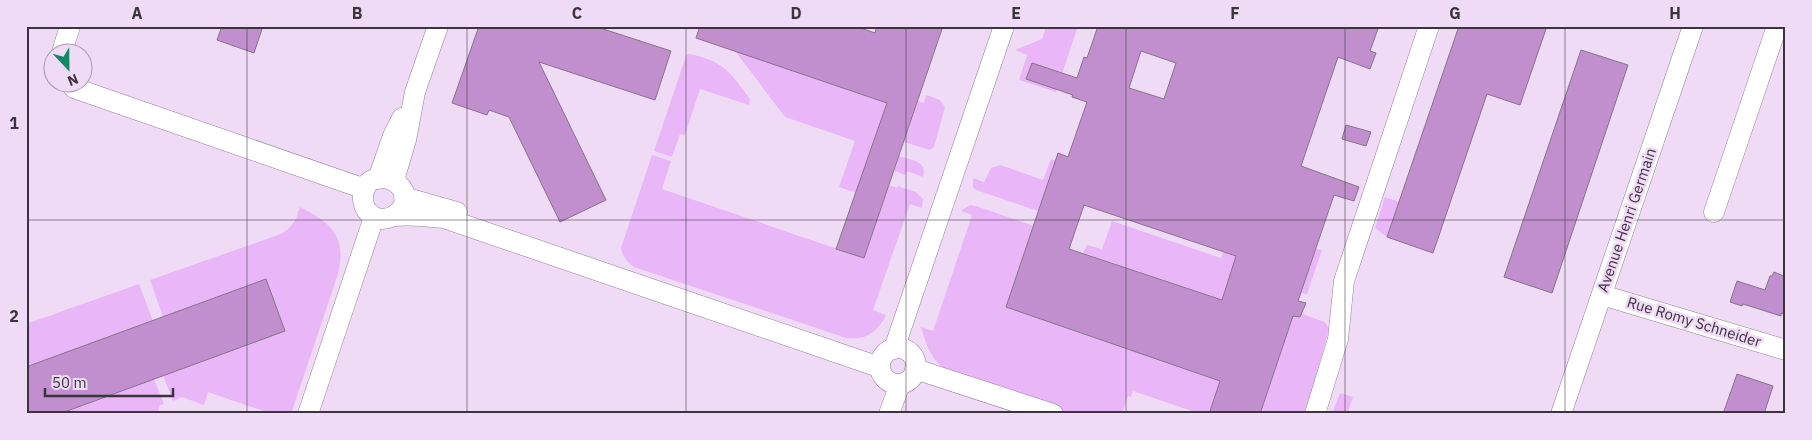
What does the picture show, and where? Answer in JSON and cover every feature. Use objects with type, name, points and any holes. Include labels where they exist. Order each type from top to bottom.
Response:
[{"type":"street","points":[[65,42],[70,26]]},
{"type":"street","points":[[438,26],[415,92],[406,140],[385,186],[363,202],[365,208],[384,217],[444,218],[885,357],[905,350],[914,358],[909,377],[889,414]]},
{"type":"street","points":[[1004,26],[885,357],[882,376],[890,382],[909,377],[1053,414]]},
{"type":"street","points":[[1315,414],[1338,339],[1344,281],[1429,26]]},
{"type":"street","name":"Avenue Henri Germain","points":[[1561,414],[1693,26]]},
{"type":"street","points":[[1714,212],[1777,26]]},
{"type":"street","points":[[87,92],[385,186],[885,357]]},
{"type":"street","points":[[308,414],[384,217],[402,208],[385,186]]},
{"type":"street","name":"Rue Romy Schneider","points":[[1602,295],[1786,350]]},
{"type":"street","points":[[909,377],[1020,414]]},
{"type":"shaded area","points":[[1046,26],[1078,26],[1056,92],[1019,80],[1027,55],[1015,50],[1042,39]]},
{"type":"shaded area","points":[[735,51],[887,103],[856,193],[839,187],[855,141],[785,117]]},
{"type":"shaded area","points":[[689,54],[710,60],[725,69],[750,99],[749,105],[700,89],[685,135],[680,134],[672,157],[654,151],[686,56]]},
{"type":"shaded area","points":[[926,95],[940,100],[945,107],[934,147],[930,150],[904,142],[918,101],[924,103]]},
{"type":"shaded area","points":[[652,155],[671,161],[662,189],[864,258],[889,185],[916,192],[923,199],[922,208],[910,204],[873,310],[886,315],[883,321],[875,331],[865,337],[846,338],[634,267],[626,259],[621,248]]},
{"type":"shaded area","points":[[899,156],[921,164],[924,172],[923,177],[907,171],[905,175],[894,171]]},
{"type":"shaded area","points":[[1051,159],[1056,161],[1038,211],[976,190],[973,187],[973,178],[984,182],[991,168],[1000,165],[1043,180]]},
{"type":"shaded area","points":[[1385,197],[1399,202],[1387,237],[1375,228]]},
{"type":"shaded area","points":[[970,205],[1034,226],[1006,307],[1046,321],[1064,311],[1059,326],[1237,386],[1209,414],[1201,414],[1133,391],[1131,397],[1128,396],[1122,414],[1068,414],[949,372],[933,357],[921,327],[933,331],[972,215],[961,211]]},
{"type":"shaded area","points":[[300,207],[321,219],[334,233],[340,250],[340,261],[338,274],[291,414],[272,414],[208,392],[204,405],[182,397],[173,401],[163,375],[163,317],[150,280],[281,234],[294,223]]},
{"type":"shaded area","points":[[1112,221],[1221,258],[1223,252],[1260,264],[1245,308],[1083,253],[1087,245],[1102,249]]},
{"type":"shaded area","points":[[1316,249],[1322,250],[1307,294],[1301,293]]},
{"type":"shaded area","points":[[139,284],[153,321],[26,367],[26,324]]},
{"type":"shaded area","points":[[1302,314],[1325,322],[1329,329],[1305,414],[1260,414],[1293,316],[1300,317]]},
{"type":"shaded area","points":[[154,379],[164,404],[160,405],[157,414],[59,414]]},
{"type":"shaded area","points":[[1340,393],[1353,397],[1347,414],[1332,414]]},
{"type":"building","points":[[222,26],[263,26],[254,53],[217,40]]},
{"type":"building","points":[[479,26],[594,26],[671,51],[655,100],[539,62],[606,200],[560,222],[509,117],[489,110],[487,115],[452,103]]},
{"type":"building","points":[[700,26],[855,26],[875,33],[877,26],[943,26],[864,258],[836,249],[887,103],[696,38]]},
{"type":"building","points":[[1098,26],[1379,26],[1370,51],[1376,53],[1370,69],[1338,57],[1301,166],[1359,187],[1354,201],[1334,195],[1298,301],[1306,303],[1300,317],[1293,316],[1260,414],[1209,414],[1220,381],[1006,307],[1058,153],[1068,157],[1087,102],[1072,97],[1073,95],[1026,79],[1032,63],[1077,78],[1084,57],[1087,58]],"holes":[[[1141,51],[1176,63],[1164,99],[1129,88]],[[1084,205],[1236,256],[1222,300],[1069,249]]]},
{"type":"building","points":[[1459,26],[1547,26],[1520,105],[1487,94],[1433,253],[1387,237]]},
{"type":"building","points":[[1581,50],[1628,65],[1552,293],[1504,277]]},
{"type":"building","points":[[1346,125],[1371,132],[1366,146],[1342,139]]},
{"type":"building","points":[[1774,272],[1786,277],[1786,315],[1781,313],[1781,316],[1743,304],[1742,306],[1730,302],[1737,281],[1765,290],[1770,276]]},
{"type":"building","points":[[266,279],[285,331],[59,414],[28,414],[26,408],[26,367]]},
{"type":"building","points":[[1737,374],[1773,386],[1764,414],[1723,414]]}]
